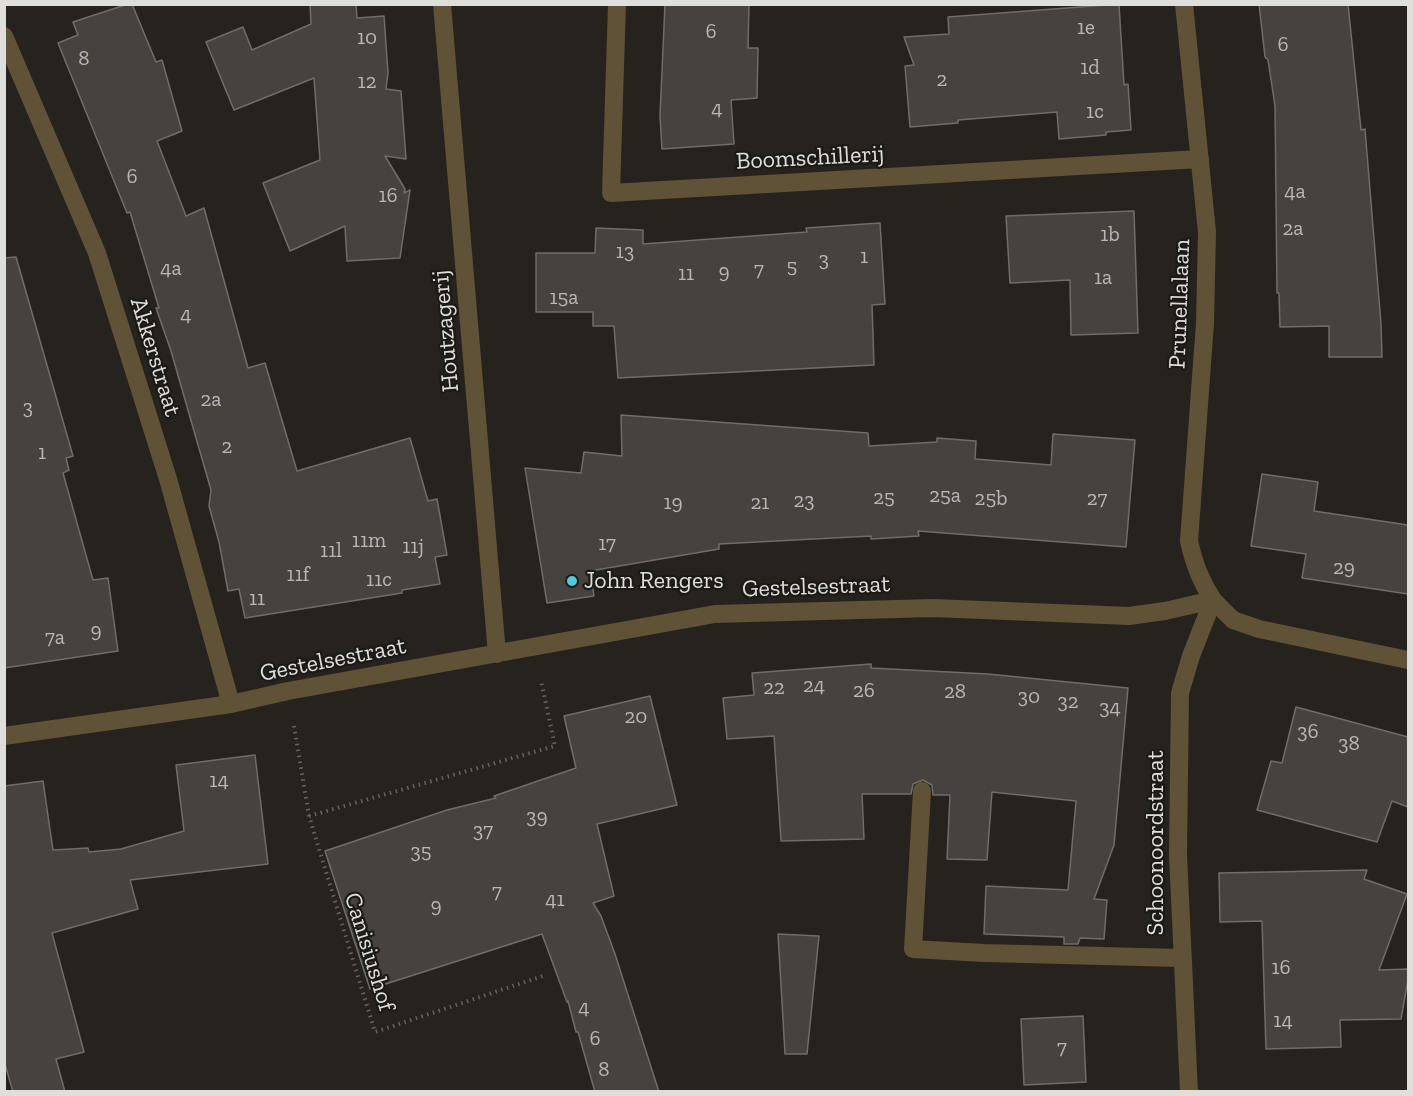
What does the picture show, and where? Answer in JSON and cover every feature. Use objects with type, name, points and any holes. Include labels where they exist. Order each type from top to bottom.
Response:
[{"type":"street","name":"Houtzagerij","points":[[442,4],[497,654]]},
{"type":"street","name":"Boomschillerij","points":[[616,4],[612,194],[1200,159]]},
{"type":"street","name":"Prunellalaan","points":[[1184,4],[1207,232],[1205,323],[1189,541],[1197,573],[1213,600]]},
{"type":"street","name":"Akkerstraat","points":[[4,36],[97,253],[168,478],[231,704]]},
{"type":"street","name":"Gestelsestraat","points":[[4,736],[231,704],[288,691],[715,614],[933,608],[1129,616],[1165,611],[1213,600]]},
{"type":"street","points":[[1213,600],[1233,620],[1259,629],[1408,660]]},
{"type":"street","name":"Schoonoordstraat","points":[[1189,1092],[1178,855],[1180,693],[1191,656],[1213,600]]},
{"type":"street","points":[[922,791],[913,949],[984,954],[1181,958]]},
{"type":"path","points":[[309,816],[555,746],[534,648]]},
{"type":"path","name":"Canisiushof","points":[[288,691],[309,816],[375,1032],[543,976]]},
{"type":"building","points":[[132,4],[156,62],[162,60],[182,131],[157,141],[186,216],[204,208],[248,368],[265,363],[297,471],[410,438],[428,501],[437,499],[447,555],[435,557],[440,584],[402,590],[402,593],[245,618],[239,589],[228,591],[219,542],[209,506],[211,490],[171,351],[156,308],[159,308],[130,212],[127,213],[58,43],[78,35],[73,22]]},
{"type":"building","points":[[310,4],[356,4],[357,18],[384,16],[388,73],[386,89],[401,91],[406,159],[385,156],[405,189],[404,193],[410,190],[400,258],[347,261],[345,226],[290,251],[263,183],[320,160],[314,78],[234,110],[206,42],[243,27],[252,50],[311,24]]},
{"type":"building","points":[[665,4],[749,4],[748,48],[758,48],[757,98],[731,100],[734,144],[662,149],[660,116]]},
{"type":"building","points":[[1119,4],[1124,85],[1128,84],[1131,130],[1106,132],[1106,135],[1059,139],[1057,112],[958,120],[958,123],[910,127],[905,66],[914,65],[904,37],[949,34],[948,17]]},
{"type":"building","points":[[1259,4],[1348,4],[1361,130],[1365,129],[1382,357],[1329,357],[1329,326],[1280,327],[1279,293],[1277,293],[1275,106],[1268,60],[1265,57]]},
{"type":"building","points":[[1134,211],[1138,333],[1071,335],[1070,280],[1010,283],[1006,216]]},
{"type":"building","points":[[880,223],[885,304],[872,305],[874,365],[618,378],[614,326],[593,326],[593,312],[536,312],[536,253],[595,253],[596,228],[643,230],[643,244],[807,232],[806,228]]},
{"type":"building","points":[[16,257],[73,456],[66,458],[69,470],[63,473],[93,580],[108,578],[118,651],[4,668],[4,258]]},
{"type":"building","points":[[621,415],[868,433],[869,446],[937,442],[937,438],[976,441],[975,459],[1051,465],[1053,434],[1135,440],[1126,547],[918,531],[919,536],[871,539],[871,536],[719,544],[719,549],[590,571],[594,596],[547,603],[525,468],[581,473],[584,452],[622,456]]},
{"type":"building","points":[[1262,474],[1318,482],[1314,511],[1408,525],[1408,594],[1302,578],[1306,554],[1251,546]]},
{"type":"building","points":[[871,664],[871,668],[988,674],[1128,688],[1114,845],[1094,899],[1107,900],[1104,939],[1080,938],[1078,944],[1064,944],[1064,937],[984,934],[986,886],[1068,890],[1076,801],[992,792],[987,860],[947,859],[950,795],[933,795],[932,785],[923,780],[913,784],[911,794],[862,794],[864,839],[781,841],[774,736],[727,739],[723,698],[754,695],[752,673]]},
{"type":"building","points":[[650,696],[677,805],[597,824],[614,896],[593,903],[601,916],[615,954],[659,1092],[595,1092],[568,1001],[542,934],[370,989],[325,851],[447,810],[496,798],[494,796],[576,768],[564,716]]},
{"type":"building","points":[[1296,707],[1408,737],[1408,807],[1392,801],[1377,842],[1257,810],[1271,761],[1282,763]]},
{"type":"building","points":[[255,755],[268,864],[130,880],[138,909],[52,933],[84,1052],[56,1059],[65,1092],[13,1092],[4,1061],[4,786],[43,781],[53,850],[88,848],[89,852],[121,849],[184,831],[176,765]]},
{"type":"building","points":[[1367,870],[1364,879],[1407,894],[1379,970],[1408,969],[1401,1019],[1340,1020],[1341,1047],[1266,1049],[1262,921],[1220,922],[1219,873]]},
{"type":"building","points":[[778,934],[819,936],[807,1054],[785,1054]]},
{"type":"building","points":[[1083,1016],[1086,1082],[1024,1085],[1021,1019]]},
{"type":"place","name":"John Rengers","points":[[572,581]]}]
